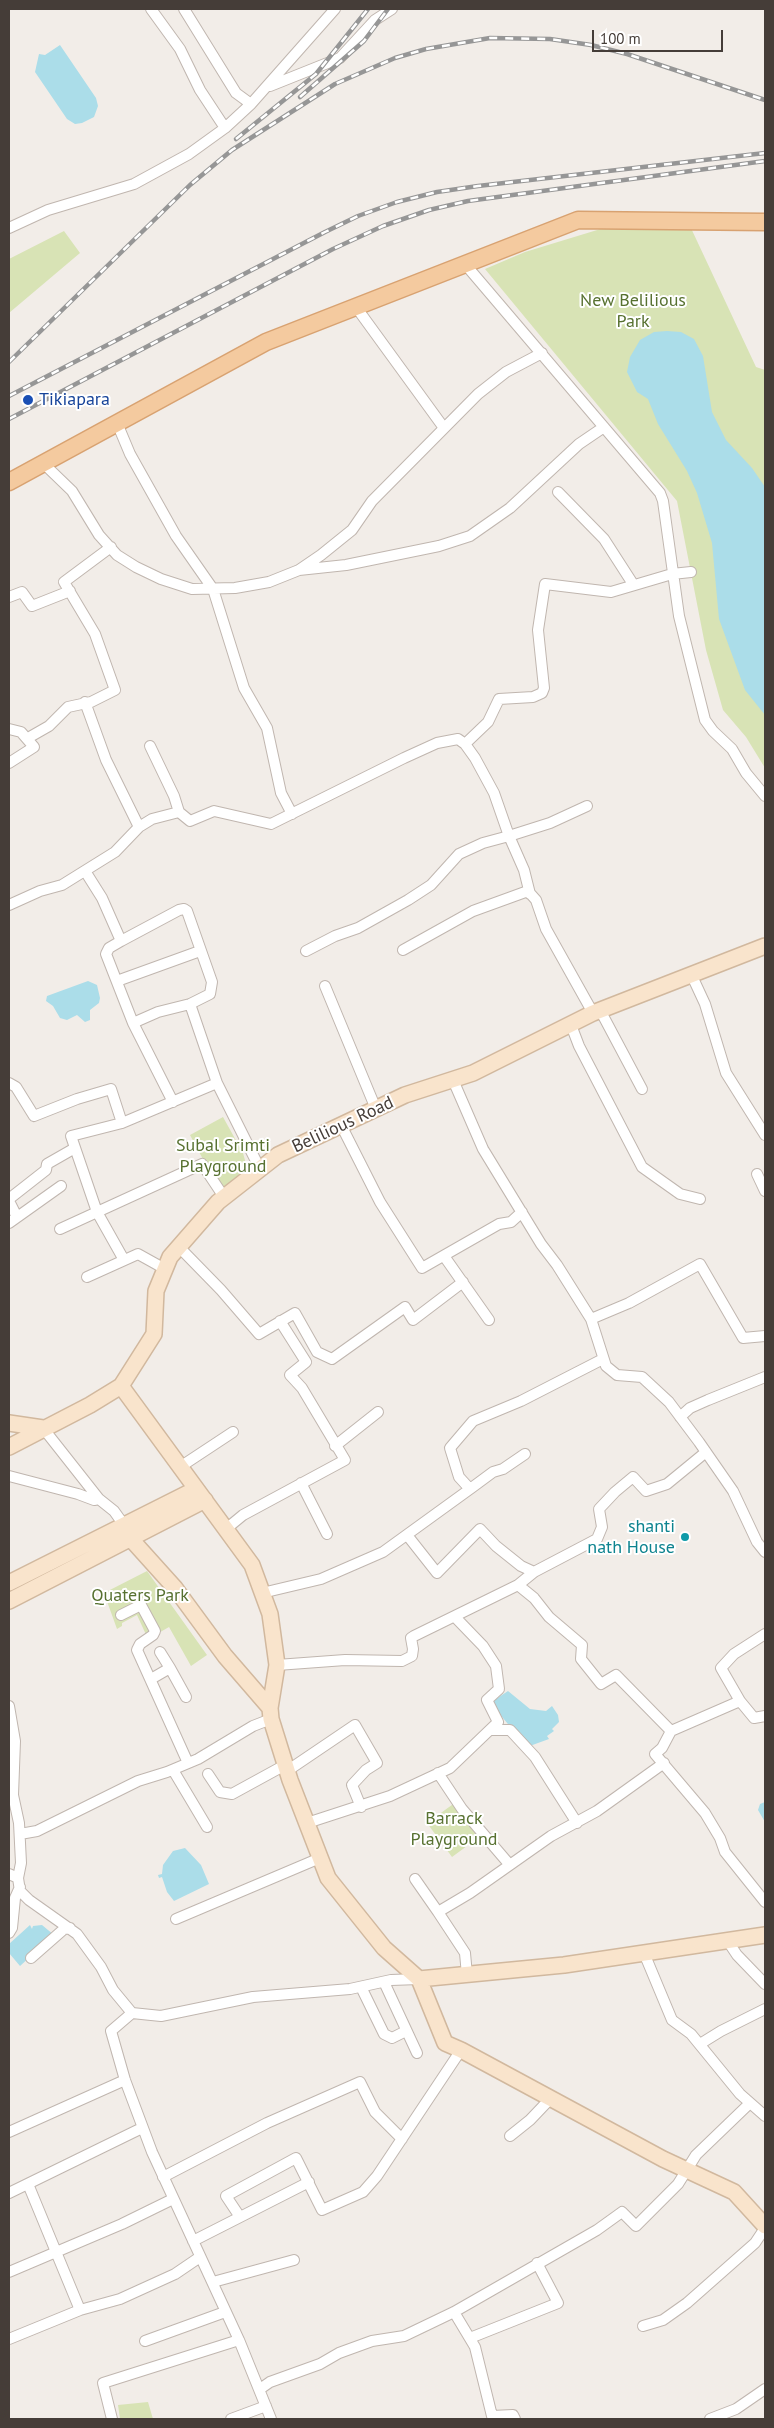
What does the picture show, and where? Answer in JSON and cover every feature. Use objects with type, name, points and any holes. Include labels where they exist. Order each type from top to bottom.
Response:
[{"type":"main road","points":[[9,482],[266,342],[578,220],[765,222]]},
{"type":"main road","name":"Belilious Road","points":[[9,1447],[121,1386],[154,1334],[156,1291],[170,1257],[224,1197],[278,1155],[405,1095],[473,1073],[597,1012],[765,946]]},
{"type":"main road","points":[[121,1386],[252,1565],[270,1614],[277,1665],[270,1713]]},
{"type":"main road","points":[[9,1423],[43,1428]]},
{"type":"main road","points":[[9,1600],[127,1532],[200,1494]]},
{"type":"main road","points":[[9,1583],[127,1532]]},
{"type":"main road","points":[[127,1532],[175,1588],[270,1713],[286,1768],[328,1878],[384,1948],[419,1980],[445,2043],[462,2050],[687,2170],[734,2192],[765,2227]]},
{"type":"main road","points":[[419,1980],[564,1965],[765,1934]]},
{"type":"street","points":[[151,9],[180,49],[200,90],[226,128]]},
{"type":"street","points":[[184,9],[236,93],[252,104]]},
{"type":"street","points":[[9,228],[48,210],[134,184],[189,154],[226,128],[252,104],[335,9]]},
{"type":"street","points":[[267,87],[340,58],[375,20],[392,9]]},
{"type":"street","points":[[465,264],[660,493],[663,502],[679,616],[705,720],[713,731],[732,749],[746,773],[765,796]]},
{"type":"street","points":[[356,306],[444,428]]},
{"type":"street","points":[[43,464],[72,491],[99,535],[110,547],[136,567],[161,579],[192,589],[213,589],[269,582],[299,570],[352,530],[372,501],[398,478],[478,394],[506,372],[542,353]]},
{"type":"street","points":[[117,423],[130,454],[176,536],[213,589],[244,688],[267,728],[281,793],[292,814]]},
{"type":"street","points":[[299,570],[346,565],[439,546],[470,536],[510,508],[579,444],[604,427]]},
{"type":"street","points":[[558,492],[604,540],[633,584]]},
{"type":"street","points":[[28,738],[49,726],[68,707],[91,702],[115,690],[95,634],[64,582],[110,547]]},
{"type":"street","points":[[465,744],[488,722],[499,699],[533,697],[542,693],[544,688],[538,630],[545,584],[611,592],[672,574],[691,572]]},
{"type":"street","points":[[9,597],[22,592],[32,606],[70,591]]},
{"type":"street","points":[[85,702],[106,760],[139,827]]},
{"type":"street","points":[[9,729],[20,732],[28,738],[34,747],[9,763]]},
{"type":"street","points":[[150,746],[174,796],[179,812],[190,821],[214,811],[271,824],[346,784],[437,743],[458,739],[465,744],[494,793],[509,836],[524,870],[530,894],[536,900],[546,930],[576,985],[597,1012],[642,1089]]},
{"type":"street","points":[[306,951],[335,936],[358,928],[408,900],[431,885],[459,854],[483,843],[550,823],[587,806]]},
{"type":"street","points":[[9,905],[40,891],[62,885],[115,852],[139,827],[152,820],[179,812]]},
{"type":"street","points":[[84,871],[102,898],[120,942]]},
{"type":"street","points":[[403,950],[474,911],[528,892],[530,894]]},
{"type":"street","points":[[133,1023],[158,1012],[190,1004],[210,994],[212,982],[184,909],[109,948],[106,954],[133,1023],[173,1102]]},
{"type":"street","points":[[117,981],[200,951]]},
{"type":"street","points":[[692,976],[705,1004],[726,1073],[765,1135]]},
{"type":"street","points":[[325,986],[376,1109]]},
{"type":"street","points":[[190,1004],[217,1083],[260,1169]]},
{"type":"street","points":[[571,1025],[579,1046],[642,1167],[680,1194],[700,1199]]},
{"type":"street","points":[[453,1080],[483,1149],[540,1244],[557,1265],[591,1319],[606,1366],[617,1375],[642,1377],[669,1402],[733,1491],[757,1542],[765,1552]]},
{"type":"street","points":[[9,1083],[16,1087],[34,1116],[77,1099],[111,1089],[122,1123]]},
{"type":"street","points":[[124,1260],[97,1212],[71,1136],[122,1123],[217,1083]]},
{"type":"street","points":[[341,1125],[380,1202],[422,1268],[499,1224],[511,1222],[522,1212]]},
{"type":"street","points":[[61,1186],[13,1220],[9,1200],[46,1170],[47,1164],[75,1148]]},
{"type":"street","points":[[60,1229],[202,1164],[224,1197]]},
{"type":"street","points":[[757,1174],[765,1191]]},
{"type":"street","points":[[178,1247],[221,1290],[259,1334],[295,1313],[317,1352],[332,1359],[405,1307],[413,1320],[463,1282]]},
{"type":"street","points":[[87,1277],[138,1254],[165,1269]]},
{"type":"street","points":[[444,1256],[489,1320]]},
{"type":"street","points":[[591,1319],[629,1303],[700,1264],[743,1338],[765,1336]]},
{"type":"street","points":[[226,1529],[243,1515],[345,1460],[302,1388],[290,1374],[306,1362],[280,1322]]},
{"type":"street","points":[[470,1490],[459,1476],[450,1448],[473,1421],[522,1401],[603,1359]]},
{"type":"street","points":[[680,1416],[690,1408],[765,1378]]},
{"type":"street","points":[[335,1446],[378,1412]]},
{"type":"street","points":[[43,1428],[99,1500],[114,1511],[127,1532]]},
{"type":"street","points":[[180,1467],[233,1432]]},
{"type":"street","points":[[277,1665],[345,1660],[402,1661],[412,1656],[411,1638],[518,1585],[534,1572],[597,1539],[602,1527],[599,1509],[633,1477],[646,1490],[667,1484],[706,1452]]},
{"type":"street","points":[[262,1593],[321,1579],[383,1552],[493,1472],[503,1469],[525,1454]]},
{"type":"street","points":[[9,1476],[99,1500]]},
{"type":"street","points":[[301,1483],[327,1534]]},
{"type":"street","points":[[407,1535],[437,1573],[480,1529],[496,1546],[521,1566],[534,1572]]},
{"type":"street","points":[[518,1585],[534,1598],[549,1617],[582,1645],[581,1659],[601,1684],[616,1675],[671,1731]]},
{"type":"street","points":[[121,1615],[139,1605],[144,1607],[155,1633],[140,1644],[137,1650],[188,1763]]},
{"type":"street","points":[[307,1823],[361,1806],[450,1768],[492,1730],[498,1722],[486,1700],[499,1689],[496,1666],[483,1646],[456,1617]]},
{"type":"street","points":[[765,1634],[734,1654],[721,1668],[740,1701],[754,1718],[765,1716]]},
{"type":"street","points":[[160,1652],[186,1697]]},
{"type":"street","points":[[151,1679],[170,1668]]},
{"type":"street","points":[[740,1701],[671,1731],[662,1748],[655,1754],[705,1814],[720,1838],[726,1852],[765,1902]]},
{"type":"street","points":[[9,1706],[15,1742],[13,1804],[19,1823],[20,1834],[20,1863],[15,1880],[12,1928],[9,1933]]},
{"type":"street","points":[[20,1834],[37,1831],[138,1780],[173,1770],[188,1763],[253,1726],[270,1713]]},
{"type":"street","points":[[208,1774],[220,1792],[232,1794],[286,1768],[355,1725],[377,1763],[366,1770],[352,1785],[361,1806]]},
{"type":"street","points":[[492,1730],[510,1730],[535,1757],[577,1823]]},
{"type":"street","points":[[438,1912],[470,1893],[551,1836],[577,1823],[619,1796],[664,1763]]},
{"type":"street","points":[[173,1770],[207,1827]]},
{"type":"street","points":[[438,1773],[462,1810],[509,1864]]},
{"type":"street","points":[[176,1919],[320,1858]]},
{"type":"street","points":[[416,1879],[465,1953],[468,1975]]},
{"type":"street","points":[[15,1880],[29,1900],[70,1928],[85,1944],[101,1967],[113,1990],[132,2013],[161,2016],[253,1997],[361,1987],[384,1982],[419,1980]]},
{"type":"street","points":[[31,1958],[64,1929],[70,1928]]},
{"type":"street","points":[[726,1940],[736,1955],[765,1984]]},
{"type":"street","points":[[644,1953],[672,2020],[691,2034],[749,2104],[765,2116]]},
{"type":"street","points":[[384,1982],[417,2054]]},
{"type":"street","points":[[361,1987],[386,2036],[392,2038],[406,2031]]},
{"type":"street","points":[[700,2044],[721,2030],[765,2009]]},
{"type":"street","points":[[132,2013],[111,2031],[125,2080],[162,2177],[240,2340],[272,2419]]},
{"type":"street","points":[[240,2218],[226,2196],[296,2158],[322,2210],[363,2192],[402,2139],[462,2050]]},
{"type":"street","points":[[9,2132],[125,2080]]},
{"type":"street","points":[[162,2177],[267,2123],[360,2082],[375,2112],[402,2139]]},
{"type":"street","points":[[510,2136],[530,2120],[550,2098]]},
{"type":"street","points":[[260,2389],[270,2382],[320,2364],[339,2353],[372,2341],[404,2336],[454,2312],[536,2263],[597,2230],[622,2212],[636,2226],[662,2202],[696,2155],[749,2104]]},
{"type":"street","points":[[9,2193],[142,2128]]},
{"type":"street","points":[[193,2241],[309,2182]]},
{"type":"street","points":[[28,2184],[80,2310]]},
{"type":"street","points":[[9,2272],[122,2224],[173,2199]]},
{"type":"street","points":[[644,2326],[663,2320],[687,2303],[755,2243],[765,2227]]},
{"type":"street","points":[[9,2339],[80,2310],[128,2295],[175,2274],[200,2257]]},
{"type":"street","points":[[213,2282],[294,2260]]},
{"type":"street","points":[[470,2338],[558,2303],[536,2263]]},
{"type":"street","points":[[145,2341],[226,2312]]},
{"type":"street","points":[[454,2312],[475,2347],[492,2416],[513,2414],[515,2419]]},
{"type":"street","points":[[112,2419],[103,2383],[240,2340]]},
{"type":"street","points":[[710,2419],[736,2409],[765,2389]]},
{"type":"street","points":[[231,2419],[266,2406]]},
{"type":"green space","name":"New Belilious Park","points":[[630,220],[690,226],[756,367],[765,370],[765,768],[746,737],[723,710],[706,650],[677,501],[485,269],[525,252]]},
{"type":"green space","points":[[64,231],[80,253],[9,313],[9,259]]},
{"type":"green space","name":"Subal Srimti Playground","points":[[223,1117],[243,1153],[249,1175],[221,1193],[190,1135]]},
{"type":"green space","name":"Quaters Park","points":[[147,1571],[207,1655],[191,1666],[169,1627],[148,1639],[137,1615],[122,1623],[122,1626],[117,1629],[104,1593]]},
{"type":"green space","name":"Barrack Playground","points":[[456,1802],[482,1835],[452,1857],[427,1823]]},
{"type":"green space","points":[[148,2402],[153,2419],[120,2419],[118,2405]]},
{"type":"water","points":[[60,45],[96,98],[98,106],[94,117],[82,123],[75,124],[67,119],[35,72],[39,54],[45,55]]},
{"type":"water","points":[[654,332],[681,332],[694,339],[703,356],[712,412],[726,440],[752,468],[765,487],[765,715],[745,690],[719,619],[712,543],[697,493],[687,471],[658,424],[648,399],[637,392],[627,372],[630,357],[640,340]]},
{"type":"water","points":[[88,981],[97,985],[100,998],[99,1003],[90,1010],[90,1020],[85,1022],[77,1015],[67,1020],[60,1018],[53,1006],[46,1001],[47,996]]},
{"type":"water","points":[[508,1691],[530,1709],[546,1711],[552,1706],[558,1715],[559,1722],[552,1729],[554,1731],[547,1736],[549,1739],[527,1747],[493,1706],[493,1701]]},
{"type":"water","points":[[765,1802],[765,1822],[758,1810],[760,1804]]},
{"type":"water","points":[[185,1848],[201,1865],[209,1884],[174,1901],[167,1892],[162,1877],[159,1878],[158,1875],[162,1874],[163,1865],[173,1851]]},
{"type":"water","points":[[30,1925],[32,1929],[33,1926],[42,1925],[54,1935],[20,1966],[9,1953],[9,1944]]},
{"type":"railway","points":[[236,139],[316,74],[368,9]]},
{"type":"railway","points":[[300,97],[364,41],[388,9]]},
{"type":"railway","points":[[9,362],[190,185],[232,150],[335,84],[395,58],[426,49],[490,38],[550,39],[591,45],[627,54],[765,100]]},
{"type":"railway","points":[[9,396],[325,232],[358,216],[397,202],[437,192],[478,186],[765,153]]},
{"type":"railway","points":[[9,419],[333,249],[383,226],[429,210],[468,201],[765,161]]},
{"type":"place","name":"Tikiapara","points":[[28,400]]},
{"type":"place","name":"shanti nath House","points":[[685,1537]]}]
